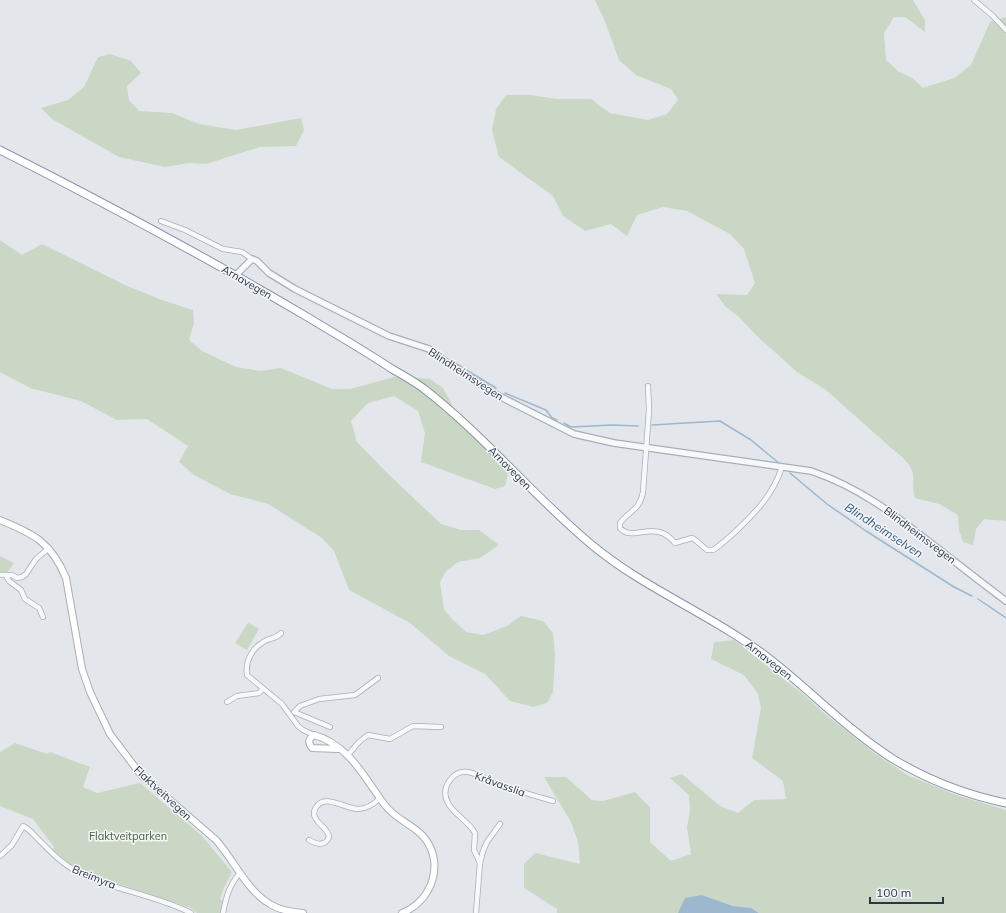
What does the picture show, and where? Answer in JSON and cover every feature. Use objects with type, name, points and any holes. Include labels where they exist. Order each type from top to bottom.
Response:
[{"type":"highway","name":"Arnavegen","points":[[0,150],[124,214],[236,275],[422,387],[467,426],[548,505],[594,546],[632,574],[721,625],[752,646],[794,679],[846,724],[883,752],[918,772],[952,787],[980,797],[1006,802]]},
{"type":"main road","name":"Flaktveitvegen","points":[[0,520],[32,535],[49,548],[56,557],[66,578],[82,669],[90,692],[110,734],[141,775],[216,840],[260,897],[270,904],[290,912],[302,913]]},
{"type":"main road","points":[[338,748],[312,748],[309,742],[311,737],[314,735],[326,740],[338,748],[347,756],[365,775],[393,815],[421,834],[427,842],[434,860],[434,874],[431,887],[420,902],[402,913]]},
{"type":"street","points":[[974,0],[986,12],[993,16],[1006,30]]},
{"type":"street","name":"Blindheimsvegen","points":[[161,221],[185,230],[223,249],[242,252],[260,263],[269,273],[294,289],[389,336],[429,349],[449,364],[497,395],[574,434],[646,448],[811,471],[850,486],[881,505],[907,524],[1006,601]]},
{"type":"street","points":[[236,275],[252,258]]},
{"type":"street","points":[[648,386],[649,410],[642,497],[637,507],[622,521],[620,528],[624,532],[658,531],[667,535],[675,543],[692,538],[710,551],[717,548],[753,516],[763,504],[780,476],[782,467]]},
{"type":"street","points":[[0,575],[12,575],[17,578],[22,578],[36,560],[49,548]]},
{"type":"street","points":[[6,575],[9,581],[21,590],[25,599],[39,608],[43,617]]},
{"type":"street","points":[[281,632],[275,638],[266,640],[249,657],[246,666],[247,675],[292,713],[330,727]]},
{"type":"street","points":[[292,713],[300,706],[319,699],[356,695],[378,678]]},
{"type":"street","points":[[227,702],[237,696],[259,693],[263,689]]},
{"type":"street","points":[[292,713],[293,722],[303,730],[314,735]]},
{"type":"street","points":[[347,756],[359,742],[368,735],[390,740],[413,726],[441,727]]},
{"type":"street","name":"Kråvasslia","points":[[480,863],[474,850],[474,833],[470,824],[450,807],[445,797],[445,790],[454,776],[463,772],[472,773],[504,787],[553,801]]},
{"type":"street","points":[[309,840],[322,844],[326,842],[329,837],[327,830],[316,819],[314,814],[316,807],[321,802],[331,802],[358,809],[368,807],[380,798]]},
{"type":"street","name":"Kråvasslia","points":[[476,913],[480,863],[487,842],[500,824]]},
{"type":"street","name":"Breimyra","points":[[0,856],[12,846],[23,826],[67,866],[78,872],[136,894],[177,906],[191,913]]},
{"type":"street","points":[[223,913],[230,887],[240,873]]},
{"type":"green space","points":[[595,0],[913,0],[925,20],[925,32],[905,17],[894,17],[884,33],[886,60],[899,72],[912,78],[923,88],[954,78],[971,65],[990,22],[1006,17],[1006,521],[984,519],[976,529],[973,545],[963,542],[959,530],[958,515],[939,504],[915,498],[912,471],[905,460],[898,453],[826,390],[797,372],[758,337],[739,317],[726,307],[716,294],[747,295],[755,283],[744,249],[730,234],[687,211],[663,207],[637,215],[627,236],[611,224],[585,231],[563,216],[553,196],[499,157],[492,130],[496,109],[506,95],[531,95],[556,99],[591,99],[610,113],[648,120],[667,114],[678,100],[671,89],[636,75],[619,60],[604,19]]},
{"type":"green space","points":[[110,54],[131,61],[141,73],[127,86],[129,100],[139,111],[172,113],[199,124],[236,130],[301,118],[304,130],[296,146],[260,147],[206,164],[189,163],[165,167],[119,157],[52,119],[41,108],[68,100],[84,87],[98,57]]},
{"type":"green space","points":[[0,240],[22,255],[42,244],[125,285],[162,300],[193,310],[194,323],[189,340],[202,351],[236,367],[260,371],[281,368],[332,389],[350,389],[398,376],[430,379],[443,388],[456,412],[500,461],[508,474],[505,486],[495,489],[421,462],[425,433],[418,411],[394,396],[368,403],[351,421],[357,442],[441,524],[461,530],[479,530],[499,545],[480,558],[458,562],[446,571],[440,582],[444,609],[466,632],[483,635],[507,626],[521,616],[543,621],[553,633],[555,655],[553,692],[547,703],[533,707],[510,701],[485,674],[449,656],[410,623],[349,590],[334,551],[322,538],[268,504],[230,494],[194,475],[179,462],[188,446],[147,419],[117,420],[81,401],[30,388],[0,372]]},
{"type":"green space","points":[[0,556],[14,563],[7,573],[0,574]]},
{"type":"green space","points":[[249,623],[259,629],[247,650],[235,643]]},
{"type":"green space","points":[[734,640],[873,752],[907,775],[956,795],[1006,810],[1006,913],[759,913],[751,908],[733,906],[702,895],[678,913],[557,913],[557,909],[524,888],[524,864],[535,853],[580,864],[578,842],[571,822],[544,777],[566,777],[592,800],[603,801],[635,792],[650,807],[650,842],[671,861],[691,854],[687,827],[690,811],[689,795],[670,778],[682,774],[720,806],[738,813],[754,800],[786,799],[783,781],[752,758],[761,708],[758,694],[744,675],[711,659],[714,642]]},
{"type":"green space","name":"Flaktveitparken","points":[[15,743],[47,754],[50,752],[90,767],[83,787],[97,793],[140,783],[201,835],[232,872],[220,899],[223,901],[221,913],[197,913],[191,908],[72,867],[53,851],[54,847],[33,819],[0,806],[0,752]]},
{"type":"water","points":[[702,895],[733,906],[751,908],[759,913],[678,913],[685,898]]},
{"type":"waterway","name":"Blindheimselven","points":[[455,363],[496,388]]},
{"type":"waterway","name":"Blindheimselven","points":[[505,393],[546,410],[552,418],[557,420]]},
{"type":"waterway","name":"Blindheimselven","points":[[652,425],[720,421],[751,440],[780,464]]},
{"type":"waterway","name":"Blindheimselven","points":[[564,423],[571,427],[612,425],[638,426]]},
{"type":"waterway","name":"Blindheimselven","points":[[790,473],[827,504],[866,531],[954,587],[972,596]]},
{"type":"waterway","name":"Blindheimselven","points":[[978,599],[1006,618]]}]
